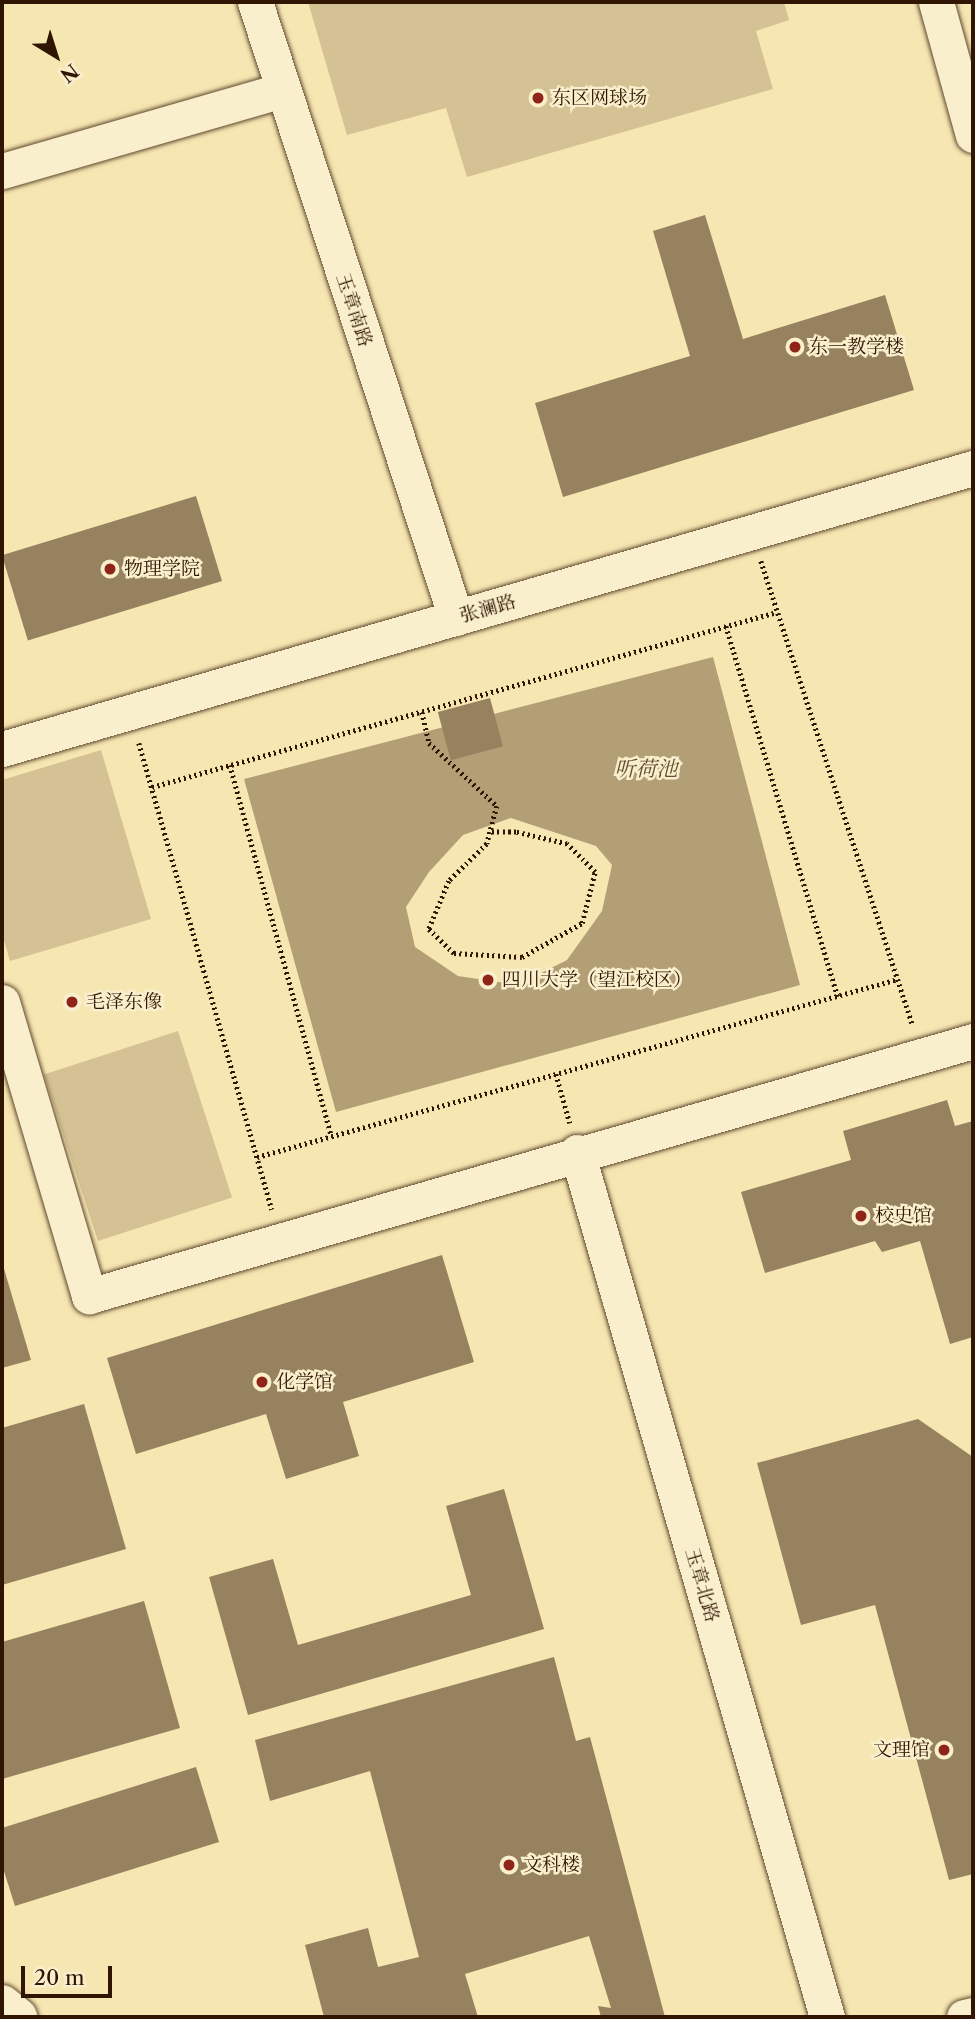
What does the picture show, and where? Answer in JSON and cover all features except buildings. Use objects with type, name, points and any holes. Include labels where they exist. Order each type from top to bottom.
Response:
[{"type":"street","name":"玉章南路","points":[[256,2],[282,90],[456,618]]},
{"type":"street","points":[[936,2],[973,135]]},
{"type":"street","points":[[2,171],[282,90]]},
{"type":"street","name":"张澜路","points":[[2,749],[751,532],[971,479]]},
{"type":"street","points":[[2,1002],[89,1296],[577,1152],[973,1041]]},
{"type":"street","name":"玉章北路","points":[[577,1152],[827,2017]]},
{"type":"street","points":[[2,2004],[18,2017]]},
{"type":"street","points":[[964,2017],[973,2015]]},
{"type":"path","points":[[751,532],[923,1056]]},
{"type":"path","points":[[152,787],[777,612]]},
{"type":"path","points":[[726,626],[838,996]]},
{"type":"path","points":[[130,712],[280,1240]]},
{"type":"path","points":[[422,712],[429,743],[497,806],[490,832],[487,844],[449,881],[429,929],[454,953],[522,957],[582,923],[595,872],[566,844],[516,832],[490,832]]},
{"type":"path","points":[[230,765],[331,1135]]},
{"type":"path","points":[[257,1157],[898,979]]},
{"type":"path","points":[[556,1074],[577,1152]]},
{"type":"shaded area","name":"东区网球场","points":[[308,2],[784,2],[789,20],[756,31],[773,89],[467,177],[446,108],[347,135]]},
{"type":"shaded area","points":[[101,750],[151,919],[10,961],[2,933],[2,780]]},
{"type":"shaded area","points":[[178,1031],[232,1197],[98,1241],[44,1075]]},
{"type":"water","name":"听荷池","points":[[713,657],[800,985],[336,1112],[244,779]],"holes":[[[511,818],[596,846],[612,865],[602,911],[567,960],[518,985],[458,976],[415,947],[406,907],[429,872],[463,835]]]},
{"type":"place","name":"东区网球场","points":[[538,98]]},
{"type":"place","name":"东一教学楼","points":[[795,347]]},
{"type":"place","name":"物理学院","points":[[110,569]]},
{"type":"place","name":"四川大学（望江校区）","points":[[488,980]]},
{"type":"place","name":"毛泽东像","points":[[72,1002]]},
{"type":"place","name":"校史馆","points":[[861,1216]]},
{"type":"place","name":"化学馆","points":[[262,1382]]},
{"type":"place","name":"文理馆","points":[[944,1750]]},
{"type":"place","name":"文科楼","points":[[509,1865]]}]
